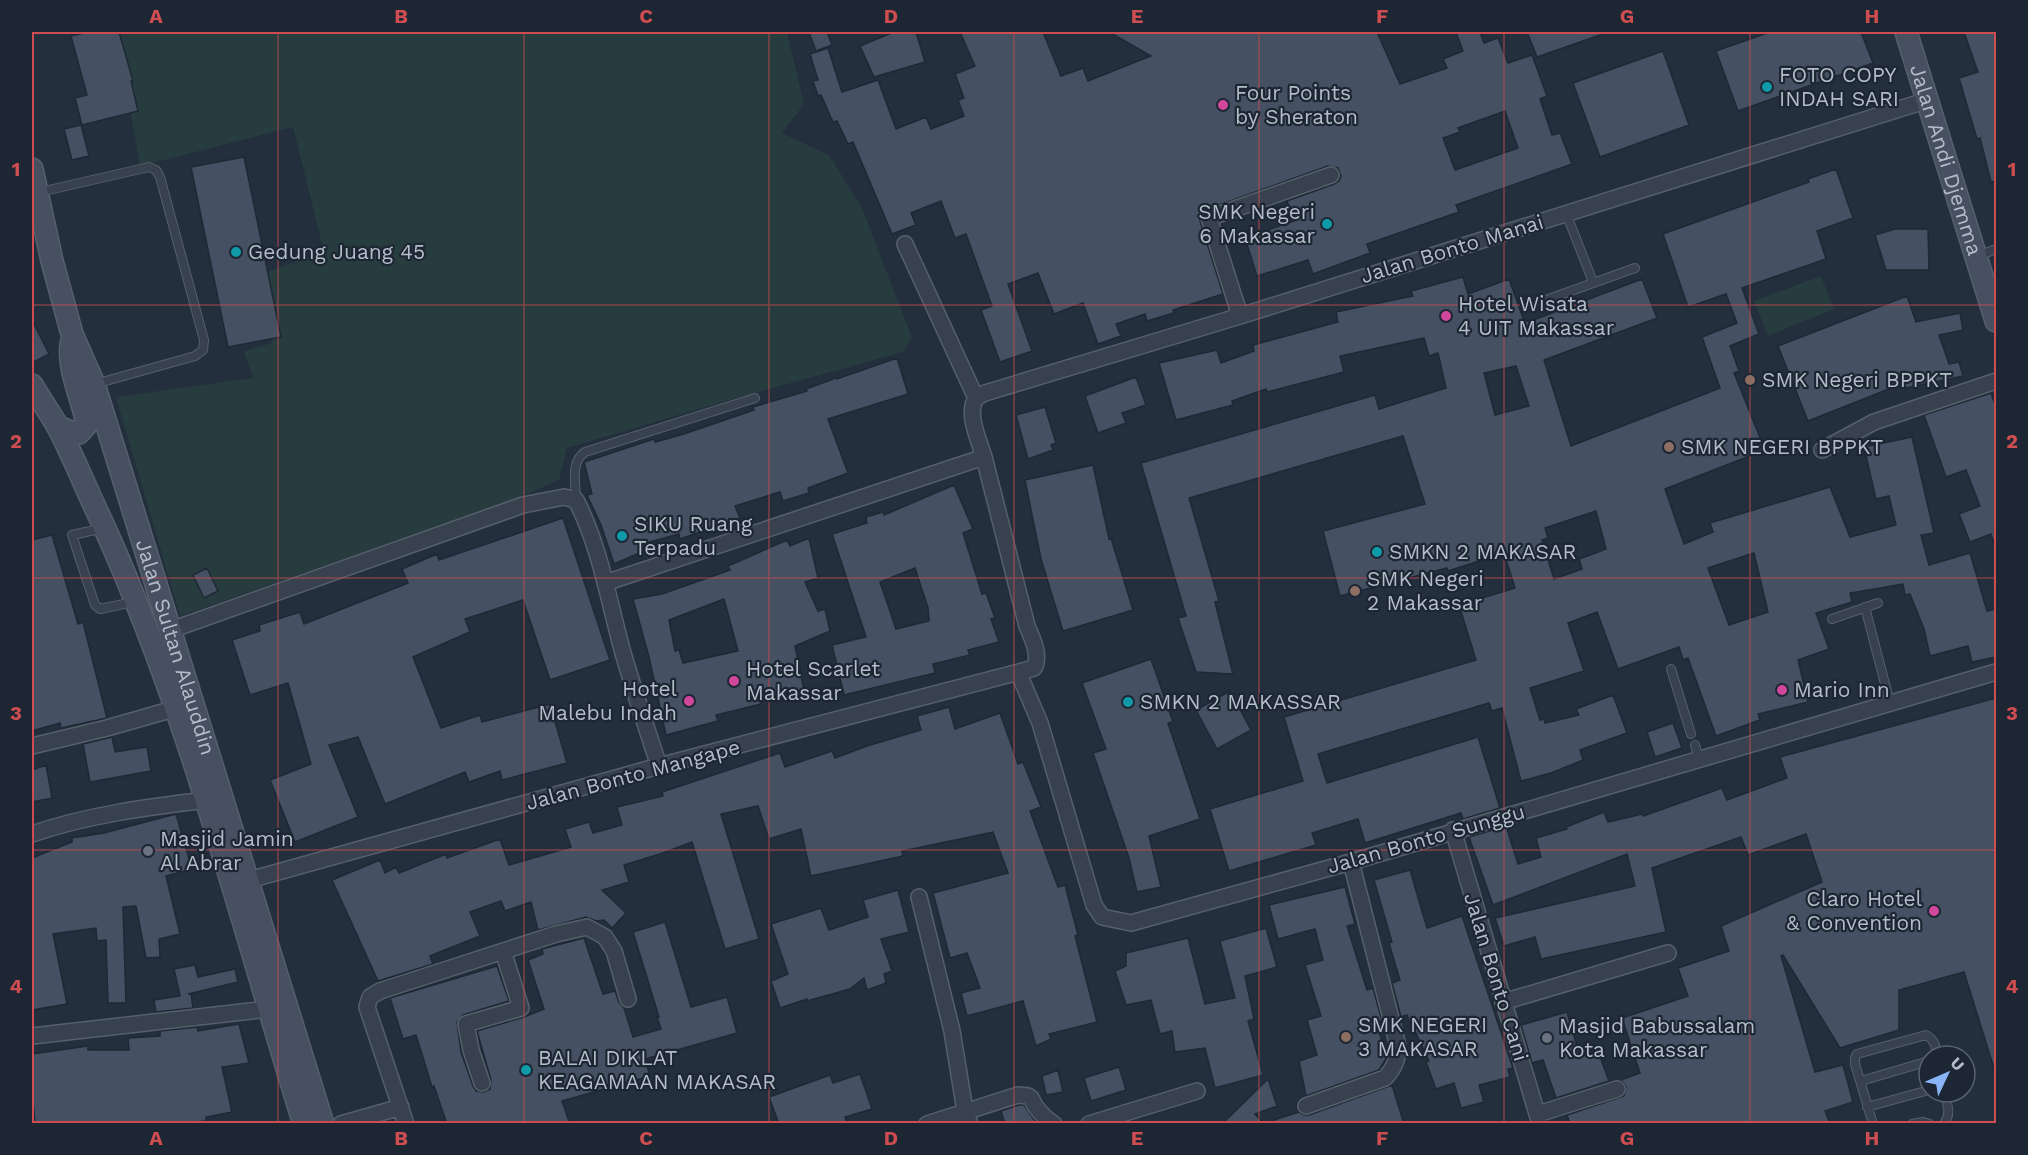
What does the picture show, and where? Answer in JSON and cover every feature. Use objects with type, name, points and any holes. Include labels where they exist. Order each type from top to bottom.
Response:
[{"type":"main road","name":"Jalan Andi Djemma","points":[[1906,32],[1996,321]]},
{"type":"main road","name":"Jalan Sultan Alauddin","points":[[32,169],[52,261],[72,334],[94,384],[171,630],[260,877],[323,1124]]},
{"type":"main road","points":[[58,427],[79,433],[87,424],[69,356],[72,334]]},
{"type":"main road","name":"Jalan Sultan Alauddin","points":[[32,385],[58,427],[98,529],[177,708],[304,1124]]},
{"type":"street","name":"Jalan Bonto Manai","points":[[976,398],[985,393],[1928,100]]},
{"type":"street","points":[[1240,315],[1209,218],[1331,175]]},
{"type":"street","points":[[905,244],[976,398],[972,404],[973,420],[1037,660],[1034,669],[1019,674]]},
{"type":"street","points":[[1822,450],[1874,422],[1996,381]]},
{"type":"street","points":[[605,583],[984,457]]},
{"type":"street","points":[[171,630],[523,505],[564,497],[576,500],[584,515],[605,583],[623,654],[659,766]]},
{"type":"street","name":"Jalan Bonto Sunggu","points":[[1019,674],[1040,723],[1094,905],[1102,917],[1131,923],[1351,862],[1697,752],[1890,703],[1996,672]]},
{"type":"street","name":"Jalan Bonto Mangape","points":[[260,877],[659,766],[970,684],[1019,674]]},
{"type":"street","points":[[32,746],[177,708]]},
{"type":"street","points":[[32,834],[58,825],[113,814],[206,800]]},
{"type":"street","name":"Jalan Bonto Cani","points":[[1453,831],[1539,1119]]},
{"type":"street","points":[[1306,1106],[1385,1078],[1396,1064],[1398,1046],[1351,862]]},
{"type":"street","points":[[919,897],[952,1030],[968,1117]]},
{"type":"street","points":[[406,1124],[367,1007],[370,997],[380,991],[502,951],[587,927],[605,937],[614,951],[628,999]]},
{"type":"street","points":[[482,1083],[471,1050],[466,1024],[521,1008],[502,951]]},
{"type":"street","points":[[1503,1002],[1668,953]]},
{"type":"street","points":[[32,1036],[268,1009]]},
{"type":"street","points":[[1539,1119],[1617,1089]]},
{"type":"street","points":[[1089,1124],[1197,1092]]},
{"type":"street","points":[[927,1124],[968,1117],[1018,1095],[1031,1098],[1035,1107],[1054,1124]]},
{"type":"street","points":[[341,1124],[401,1107]]},
{"type":"lane","points":[[37,193],[149,167],[156,170],[160,177],[204,340],[203,350],[195,356],[94,384]]},
{"type":"lane","points":[[1566,213],[1593,282]]},
{"type":"lane","points":[[1976,256],[1996,249]]},
{"type":"lane","points":[[1546,300],[1635,268]]},
{"type":"lane","points":[[576,500],[575,462],[585,452],[754,398]]},
{"type":"lane","points":[[98,529],[74,533],[72,537],[95,606],[100,609],[132,602]]},
{"type":"lane","points":[[1832,619],[1878,603]]},
{"type":"lane","points":[[1865,608],[1890,703]]},
{"type":"lane","points":[[1671,669],[1691,734]]},
{"type":"lane","points":[[1874,1124],[1855,1064],[1857,1054],[1926,1035],[1935,1044]]},
{"type":"lane","points":[[1861,1081],[1917,1065]]},
{"type":"lane","points":[[1867,1107],[1917,1093]]},
{"type":"lane","points":[[1944,1124],[1949,1116],[1947,1104]]},
{"type":"lane","points":[[1912,1124],[1923,1122],[1930,1124]]},
{"type":"green space","points":[[116,32],[787,32],[804,104],[782,133],[829,155],[862,208],[912,338],[903,352],[567,448],[559,480],[516,499],[180,616],[116,397],[253,378],[244,351],[272,343],[261,274],[324,252],[293,127],[140,166]]},
{"type":"green space","points":[[1821,276],[1834,309],[1768,336],[1754,301]]},
{"type":"building","points":[[88,32],[119,32],[133,81],[131,81],[138,111],[82,125],[75,98],[87,95],[71,36]]},
{"type":"building","points":[[809,32],[827,32],[832,45],[816,51]]},
{"type":"building","points":[[894,32],[916,32],[925,62],[874,77],[860,46]]},
{"type":"building","points":[[960,32],[1043,32],[1061,76],[1083,68],[1088,81],[1151,56],[1109,32],[1377,32],[1400,84],[1447,68],[1443,59],[1463,51],[1456,32],[1480,32],[1484,43],[1498,38],[1508,63],[1532,55],[1547,96],[1540,99],[1552,135],[1560,133],[1572,164],[1456,205],[1459,212],[1367,244],[1370,253],[1313,274],[1308,260],[1257,276],[1245,238],[1294,221],[1287,201],[1339,181],[1341,176],[1338,168],[1328,166],[1202,211],[1200,221],[1223,294],[1147,321],[1145,314],[1116,324],[1121,336],[1098,344],[1083,303],[1054,314],[1038,273],[1008,284],[1032,351],[1000,362],[981,310],[992,306],[966,234],[955,238],[941,201],[911,213],[916,225],[892,234],[853,142],[848,144],[837,121],[833,122],[821,95],[818,96],[813,81],[818,80],[810,54],[828,48],[842,92],[878,80],[896,129],[926,117],[931,129],[964,116],[958,100],[964,98],[955,74],[975,66]],"holes":[[[1505,111],[1518,148],[1455,170],[1443,138],[1460,132],[1458,128]]]},
{"type":"building","points":[[1527,32],[1603,32],[1603,34],[1537,57]]},
{"type":"building","name":"FOTO COPY INDAH SARI","points":[[1770,32],[1861,32],[1873,63],[1738,111],[1716,51]]},
{"type":"building","points":[[1964,32],[1996,32],[1996,181],[1991,182],[1980,138],[1977,139],[1959,78],[1978,72]]},
{"type":"building","points":[[1663,51],[1689,125],[1600,157],[1573,83]]},
{"type":"building","points":[[81,125],[89,156],[72,160],[64,129]]},
{"type":"building","name":"Gedung Juang 45","points":[[244,157],[281,337],[228,347],[191,167]]},
{"type":"building","points":[[1836,169],[1853,218],[1817,231],[1826,259],[1742,288],[1759,334],[1730,346],[1739,371],[1734,373],[1765,450],[1665,489],[1684,544],[1713,532],[1710,523],[1830,487],[1850,537],[1896,525],[1889,496],[1876,499],[1864,447],[1912,437],[1934,533],[1921,535],[1929,565],[1970,553],[1987,611],[1996,609],[1996,657],[1972,662],[1968,646],[1930,656],[1924,629],[1910,594],[1905,595],[1903,584],[1850,593],[1852,602],[1816,613],[1829,649],[1798,660],[1808,702],[1758,714],[1760,720],[1716,736],[1688,658],[1683,660],[1679,647],[1618,669],[1597,612],[1568,623],[1584,671],[1530,688],[1540,720],[1544,719],[1545,723],[1579,715],[1576,709],[1613,695],[1627,733],[1580,750],[1583,760],[1551,773],[1521,781],[1502,708],[1492,711],[1489,703],[1318,754],[1327,783],[1478,737],[1500,808],[1463,819],[1461,813],[1365,843],[1358,819],[1312,833],[1316,845],[1229,871],[1210,809],[1303,781],[1284,717],[1476,660],[1459,605],[1515,588],[1504,553],[1448,571],[1447,568],[1340,596],[1323,531],[1425,504],[1403,436],[1189,498],[1219,601],[1215,602],[1233,674],[1196,672],[1178,618],[1186,616],[1141,463],[1375,395],[1379,409],[1446,388],[1438,353],[1429,356],[1424,338],[1340,356],[1344,372],[1267,392],[1266,389],[1232,401],[1233,405],[1176,420],[1159,363],[1217,350],[1221,363],[1254,351],[1253,345],[1338,322],[1336,312],[1413,296],[1411,291],[1463,277],[1468,294],[1509,279],[1524,321],[1531,321],[1642,279],[1657,318],[1544,360],[1571,446],[1720,388],[1702,337],[1737,323],[1726,294],[1688,307],[1663,234],[1809,182],[1808,179]],"holes":[[[1516,366],[1529,406],[1495,415],[1484,373]],[[1596,511],[1606,549],[1579,559],[1582,569],[1554,579],[1542,540],[1548,538],[1545,528]],[[1754,553],[1768,612],[1729,625],[1708,568]]]},
{"type":"building","points":[[1895,229],[1928,229],[1929,270],[1886,270],[1875,235]]},
{"type":"building","points":[[1907,296],[1916,322],[1960,313],[1963,330],[1939,335],[1949,364],[1959,362],[1963,376],[1906,388],[1904,383],[1808,421],[1778,346]]},
{"type":"building","points":[[32,320],[49,354],[32,363]]},
{"type":"building","points":[[897,358],[908,394],[828,419],[848,473],[808,488],[809,493],[783,501],[780,492],[735,506],[740,518],[680,539],[679,534],[642,544],[644,551],[614,564],[601,525],[587,495],[592,494],[584,462],[654,439],[655,442],[684,434],[754,410],[753,407],[807,391],[806,389]]},
{"type":"building","points":[[1136,377],[1146,405],[1122,413],[1126,423],[1098,433],[1085,396]]},
{"type":"building","points":[[1991,393],[1996,407],[1996,546],[1991,534],[1970,542],[1959,514],[1980,506],[1966,470],[1946,477],[1924,415]]},
{"type":"building","points":[[1045,407],[1056,443],[1051,445],[1053,450],[1028,459],[1016,415]]},
{"type":"building","points":[[1093,465],[1109,539],[1111,538],[1133,610],[1063,631],[1041,559],[1025,480]]},
{"type":"building","points":[[954,485],[973,529],[963,533],[982,594],[986,593],[995,618],[991,619],[999,642],[968,650],[970,655],[933,664],[935,673],[844,695],[832,645],[866,637],[832,534],[867,523],[866,517],[883,512],[884,515]],"holes":[[[915,568],[928,608],[929,621],[896,629],[880,582]]]},
{"type":"building","points":[[563,518],[610,660],[550,680],[523,600],[465,619],[470,632],[413,657],[441,728],[480,715],[482,722],[550,704],[567,763],[502,780],[500,771],[469,782],[465,772],[385,804],[358,737],[329,745],[358,817],[295,842],[270,780],[311,764],[288,683],[250,695],[232,640],[260,631],[259,625],[300,612],[304,624],[408,583],[402,569],[437,554],[439,560]]},
{"type":"building","points":[[52,535],[78,624],[83,622],[107,718],[61,728],[60,723],[32,731],[32,540]]},
{"type":"building","points":[[809,538],[818,578],[805,582],[818,611],[825,609],[830,631],[795,646],[804,690],[759,699],[761,704],[716,715],[718,721],[666,735],[649,657],[633,599],[662,594],[730,570],[728,566],[787,540],[790,546]],"holes":[[[724,599],[738,651],[683,663],[679,650],[675,651],[669,620]]]},
{"type":"building","points":[[207,568],[218,591],[204,598],[193,575]]},
{"type":"building","points":[[1151,659],[1173,722],[1168,723],[1200,819],[1149,836],[1161,887],[1137,892],[1129,858],[1093,753],[1106,749],[1082,683]]},
{"type":"building","points":[[1230,691],[1251,730],[1217,749],[1196,710]]},
{"type":"building","points":[[1996,698],[1996,1064],[1993,1065],[1964,972],[1899,990],[1899,1030],[1840,1048],[1783,955],[1781,956],[1815,1072],[1843,1065],[1853,1102],[1825,1111],[1830,1124],[1570,1124],[1567,1115],[1624,1096],[1626,1087],[1621,1080],[1640,1073],[1622,1018],[1688,996],[1678,968],[1729,951],[1721,926],[1822,882],[1806,834],[1748,855],[1741,837],[1652,868],[1666,932],[1541,959],[1535,937],[1504,946],[1495,918],[1635,886],[1627,854],[1493,905],[1469,837],[1506,826],[1518,864],[1541,857],[1536,838],[1567,829],[1566,827],[1604,812],[1608,822],[1642,814],[1643,816],[1722,788],[1727,800],[1787,778],[1780,757]]},
{"type":"building","points":[[949,707],[955,729],[1000,713],[1018,764],[1023,762],[1041,807],[1030,811],[1058,887],[1065,885],[1078,935],[1075,936],[1097,1022],[1049,1034],[1051,1039],[1036,1046],[1023,1001],[967,1016],[961,993],[980,988],[967,953],[950,958],[933,893],[1008,873],[993,832],[902,851],[903,856],[811,876],[801,829],[769,839],[758,806],[721,814],[759,939],[725,949],[692,842],[624,865],[629,882],[602,890],[626,913],[612,928],[604,920],[596,921],[586,917],[538,930],[531,902],[505,911],[501,901],[470,912],[480,936],[430,956],[433,964],[378,981],[332,880],[380,860],[385,873],[396,867],[399,873],[446,854],[447,858],[500,839],[509,865],[571,847],[565,829],[589,822],[593,833],[622,825],[617,807],[663,796],[662,792],[780,753],[785,767],[832,751],[835,758],[921,730],[917,716]]},
{"type":"building","points":[[1673,723],[1682,748],[1655,757],[1647,732]]},
{"type":"building","points":[[112,737],[115,752],[147,747],[151,771],[90,782],[83,744]]},
{"type":"building","points":[[46,765],[52,798],[32,802],[32,770]]},
{"type":"building","points":[[176,814],[192,869],[166,876],[180,934],[159,939],[160,957],[146,958],[136,906],[123,907],[126,1003],[108,1003],[106,940],[97,941],[96,928],[53,934],[67,1004],[32,1010],[32,858],[72,842],[72,838],[104,833]]},
{"type":"building","points":[[1410,870],[1427,928],[1462,916],[1513,1068],[1508,1069],[1510,1077],[1479,1085],[1484,1102],[1461,1108],[1454,1083],[1436,1089],[1426,1062],[1429,1061],[1416,1033],[1414,1034],[1407,1015],[1401,1017],[1392,983],[1400,980],[1389,943],[1392,942],[1374,880]]},
{"type":"building","points":[[1345,887],[1355,924],[1347,926],[1367,990],[1373,988],[1382,1021],[1376,1022],[1387,1057],[1379,1070],[1306,1096],[1299,1061],[1317,1055],[1307,1020],[1321,1016],[1305,965],[1323,960],[1315,929],[1278,939],[1269,905]]},
{"type":"building","points":[[898,890],[909,932],[881,939],[892,971],[884,974],[886,983],[867,990],[864,978],[850,989],[780,1008],[771,981],[788,974],[771,924],[821,908],[829,930],[868,917],[863,900]]},
{"type":"building","points":[[665,922],[691,1007],[727,997],[737,1033],[645,1059],[650,1076],[562,1101],[570,1124],[447,1124],[434,1086],[432,1087],[416,1035],[403,1039],[390,998],[497,966],[509,1001],[463,1015],[457,1022],[461,1052],[473,1086],[476,1091],[484,1092],[490,1089],[491,1080],[477,1031],[544,1009],[528,960],[543,954],[542,949],[584,938],[603,994],[615,991],[624,1008],[633,1037],[661,1029],[633,932]]},
{"type":"building","points":[[1266,928],[1277,967],[1245,976],[1254,1019],[1248,1021],[1263,1075],[1215,1088],[1205,1048],[1175,1052],[1172,1031],[1160,1034],[1151,1000],[1126,1005],[1115,971],[1126,966],[1126,953],[1188,938],[1205,1004],[1235,998],[1220,941]]},
{"type":"building","points":[[195,965],[198,977],[235,969],[238,982],[188,994],[191,994],[193,1008],[156,1012],[154,1000],[180,996],[174,969]]},
{"type":"building","points":[[1567,1012],[1580,1057],[1598,1051],[1609,1081],[1556,1098],[1543,1060],[1532,1063],[1521,1025]]},
{"type":"building","points":[[239,1024],[249,1063],[222,1067],[232,1112],[206,1117],[206,1121],[170,1124],[35,1124],[32,1054],[88,1046],[88,1050],[129,1050],[128,1038],[160,1036],[160,1031],[197,1027],[198,1031]]},
{"type":"building","points":[[1119,1067],[1126,1090],[1091,1101],[1084,1078]]},
{"type":"building","points":[[1058,1070],[1063,1092],[1046,1095],[1042,1076]]},
{"type":"building","points":[[860,1074],[872,1109],[845,1117],[847,1124],[779,1124],[769,1097],[830,1075],[833,1083]]},
{"type":"building","points":[[1268,1079],[1277,1106],[1255,1114],[1264,1124],[1222,1124]]},
{"type":"building","points":[[1392,1085],[1404,1124],[1275,1124],[1274,1120],[1299,1112],[1309,1115]]},
{"type":"building","points":[[1024,1105],[1037,1124],[1005,1124],[1001,1111]]},
{"type":"place","name":"FOTO COPY INDAH SARI","points":[[1767,87]]},
{"type":"place","name":"Four Points by Sheraton","points":[[1223,105]]},
{"type":"place","name":"SMK Negeri 6 Makassar","points":[[1327,224]]},
{"type":"place","name":"Gedung Juang 45","points":[[236,252]]},
{"type":"place","name":"Hotel Wisata 4 UIT Makassar","points":[[1446,316]]},
{"type":"place","name":"SMK Negeri BPPKT","points":[[1750,380]]},
{"type":"place","name":"SMK NEGERI BPPKT","points":[[1669,447]]},
{"type":"place","name":"SIKU Ruang Terpadu","points":[[622,536]]},
{"type":"place","name":"SMKN 2 MAKASAR","points":[[1377,552]]},
{"type":"place","name":"SMK Negeri 2 Makassar","points":[[1355,591]]},
{"type":"place","name":"Hotel Scarlet Makassar","points":[[734,681]]},
{"type":"place","name":"Mario Inn","points":[[1782,690]]},
{"type":"place","name":"Hotel Malebu Indah","points":[[689,701]]},
{"type":"place","name":"SMKN 2 MAKASSAR","points":[[1128,702]]},
{"type":"place","name":"Masjid Jamin Al Abrar","points":[[148,851]]},
{"type":"place","name":"Claro Hotel & Convention","points":[[1934,911]]},
{"type":"place","name":"SMK NEGERI 3 MAKASAR","points":[[1346,1037]]},
{"type":"place","name":"Masjid Babussalam Kota Makassar","points":[[1547,1038]]},
{"type":"place","name":"BALAI DIKLAT KEAGAMAAN MAKASAR","points":[[526,1070]]}]
